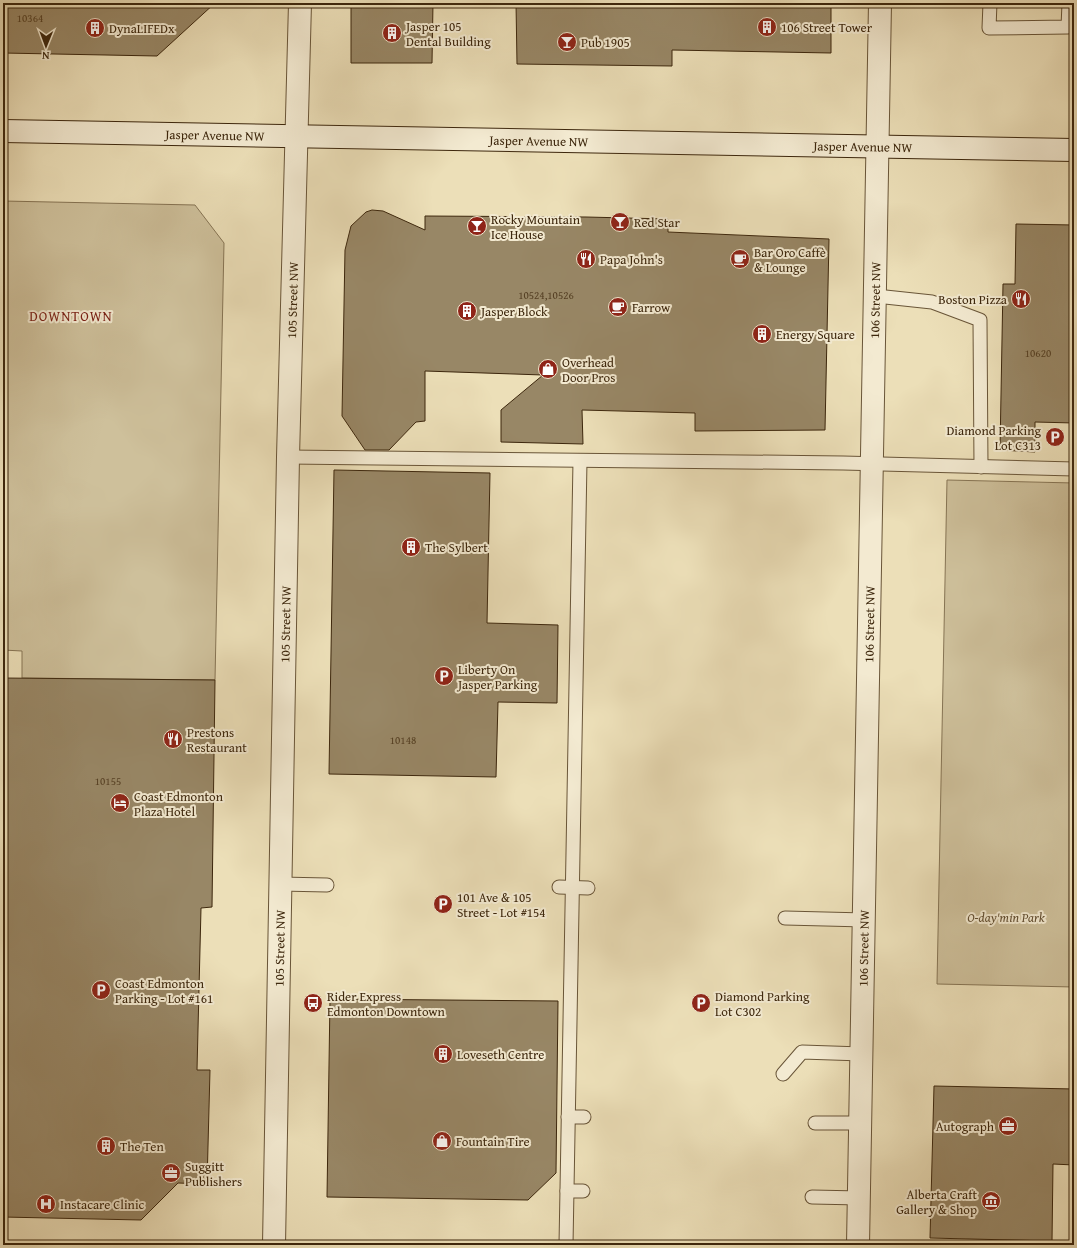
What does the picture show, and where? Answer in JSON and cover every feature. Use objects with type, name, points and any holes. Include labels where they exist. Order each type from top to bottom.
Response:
[{"type":"street","name":"105 Street NW","points":[[274,1245],[288,457],[300,3]]},
{"type":"street","name":"106 Street NW","points":[[858,1245],[865,920],[880,3]]},
{"type":"street","name":"Jasper Avenue NW","points":[[3,131],[296,138],[1074,150]]},
{"type":"lane","points":[[990,3],[989,28],[1068,27],[1069,3]]},
{"type":"lane","points":[[876,296],[932,302],[980,320],[981,467]]},
{"type":"lane","points":[[288,457],[873,464],[1074,469]]},
{"type":"lane","points":[[566,1245],[580,461]]},
{"type":"lane","points":[[280,884],[327,885]]},
{"type":"lane","points":[[559,887],[588,888]]},
{"type":"lane","points":[[786,918],[865,920]]},
{"type":"lane","points":[[783,1074],[802,1052],[862,1054]]},
{"type":"lane","points":[[568,1117],[584,1117]]},
{"type":"lane","points":[[815,1122],[861,1123]]},
{"type":"lane","points":[[567,1191],[582,1191]]},
{"type":"lane","points":[[812,1197],[860,1198]]},
{"type":"green space","points":[[3,201],[195,205],[224,243],[215,680],[22,678],[22,651],[3,650]]},
{"type":"green space","name":"O-day'min Park","points":[[947,480],[1074,483],[1074,987],[937,984]]},
{"type":"building","name":"DynaLIFEDx","points":[[3,3],[215,3],[157,56],[3,53]]},
{"type":"building","name":"Jasper 105 Dental Building","points":[[351,3],[433,3],[432,63],[351,63]]},
{"type":"building","points":[[516,3],[831,3],[831,53],[672,50],[672,66],[517,64]]},
{"type":"building","points":[[372,210],[383,211],[425,230],[425,216],[586,217],[668,219],[668,232],[829,239],[825,430],[695,431],[695,413],[582,410],[583,444],[501,442],[501,410],[543,375],[425,371],[425,421],[416,422],[389,450],[365,450],[342,416],[345,250],[351,226],[366,212]]},
{"type":"building","points":[[1016,224],[1074,225],[1074,423],[1035,422],[1035,452],[1000,450],[1003,284],[1015,284]]},
{"type":"building","points":[[334,470],[490,473],[487,623],[558,625],[557,703],[498,702],[496,777],[329,774]]},
{"type":"building","points":[[3,678],[215,680],[212,907],[201,908],[197,1070],[210,1070],[207,1184],[178,1183],[141,1220],[3,1217]]},
{"type":"building","points":[[330,999],[558,1001],[556,1173],[528,1200],[327,1197]]},
{"type":"building","points":[[934,1086],[1074,1089],[1074,1165],[1053,1164],[1052,1241],[930,1238]]},
{"type":"place","name":"106 Street Tower","points":[[767,27]]},
{"type":"place","name":"DynaLIFEDx","points":[[95,28]]},
{"type":"place","name":"Jasper 105 Dental Building","points":[[392,33]]},
{"type":"place","name":"Pub 1905","points":[[567,42]]},
{"type":"place","name":"Red Star","points":[[620,222]]},
{"type":"place","name":"Rocky Mountain Ice House","points":[[477,226]]},
{"type":"place","name":"Papa John's","points":[[586,259]]},
{"type":"place","name":"Bar Oro Caffè & Lounge","points":[[740,259]]},
{"type":"place","name":"Boston Pizza","points":[[1021,299]]},
{"type":"place","name":"Farrow","points":[[618,307]]},
{"type":"place","name":"Jasper Block","points":[[467,311]]},
{"type":"place","name":"Energy Square","points":[[762,334]]},
{"type":"place","name":"Overhead Door Pros","points":[[548,369]]},
{"type":"place","name":"Diamond Parking Lot C313","points":[[1055,437]]},
{"type":"place","name":"The Sylbert","points":[[411,547]]},
{"type":"place","name":"Liberty On Jasper Parking","points":[[444,676]]},
{"type":"place","name":"Prestons Restaurant","points":[[173,739]]},
{"type":"place","name":"Coast Edmonton Plaza Hotel","points":[[120,803]]},
{"type":"place","name":"101 Ave & 105 Street - Lot #154","points":[[443,904]]},
{"type":"place","name":"Coast Edmonton Parking - Lot #161","points":[[101,990]]},
{"type":"place","name":"Rider Express Edmonton Downtown","points":[[313,1003]]},
{"type":"place","name":"Diamond Parking Lot C302","points":[[701,1003]]},
{"type":"place","name":"Loveseth Centre","points":[[443,1054]]},
{"type":"place","name":"Autograph","points":[[1008,1126]]},
{"type":"place","name":"Fountain Tire","points":[[442,1141]]},
{"type":"place","name":"The Ten","points":[[106,1146]]},
{"type":"place","name":"Suggitt Publishers","points":[[171,1173]]},
{"type":"place","name":"Alberta Craft Gallery & Shop","points":[[991,1201]]},
{"type":"place","name":"Instacare Clinic","points":[[46,1204]]},
{"type":"district","name":"DOWNTOWN","points":[[71,316]]}]
